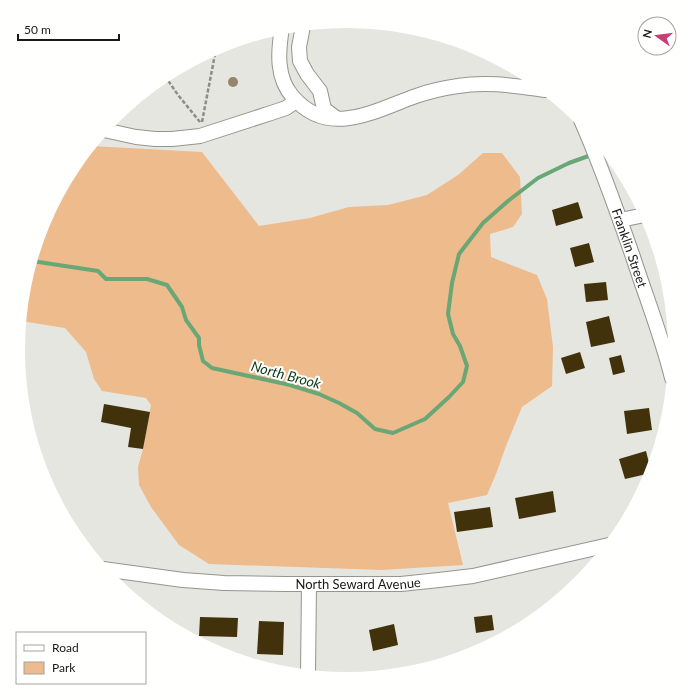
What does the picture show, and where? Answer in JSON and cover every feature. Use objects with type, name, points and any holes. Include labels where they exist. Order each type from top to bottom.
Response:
[{"type":"street","points":[[302,32],[299,47],[300,61],[307,74],[320,91],[324,109],[336,118]]},
{"type":"street","points":[[281,36],[279,52],[281,74],[286,88],[296,101],[304,108],[322,117],[345,119],[355,118],[373,113],[417,96],[437,90],[459,86],[495,84],[532,88]]},
{"type":"street","points":[[111,132],[136,137],[155,139],[200,136],[286,108],[296,101]]},
{"type":"street","name":"Franklin Street","points":[[588,139],[620,220],[652,312],[667,363]]},
{"type":"street","points":[[620,220],[639,216]]},
{"type":"street","name":"North Seward Avenue","points":[[113,570],[183,580],[224,583],[401,584],[473,576],[601,547]]},
{"type":"street","points":[[308,669],[309,584]]},
{"type":"path","points":[[170,82],[178,95],[202,124],[215,57]]},
{"type":"green space","points":[[98,146],[202,152],[259,226],[310,218],[349,207],[388,205],[427,195],[458,175],[483,153],[502,153],[520,177],[522,214],[513,227],[490,234],[491,257],[537,275],[547,299],[553,347],[552,386],[522,407],[487,495],[448,503],[463,565],[382,570],[209,564],[179,545],[151,507],[139,485],[138,467],[151,405],[146,398],[102,391],[94,379],[86,352],[65,328],[27,322],[31,287],[42,247],[58,208],[79,171]]},
{"type":"building","points":[[578,202],[583,218],[556,226],[552,210]]},
{"type":"building","points":[[589,243],[594,262],[575,267],[570,248]]},
{"type":"building","points":[[606,282],[608,300],[586,302],[584,284]]},
{"type":"building","points":[[609,316],[615,342],[591,347],[586,322]]},
{"type":"building","points":[[580,352],[585,368],[566,374],[561,358]]},
{"type":"building","points":[[621,355],[625,372],[613,375],[609,358]]},
{"type":"building","points":[[104,404],[150,412],[143,449],[128,447],[131,428],[101,422]]},
{"type":"building","points":[[649,408],[652,430],[627,434],[624,411]]},
{"type":"building","points":[[646,451],[648,460],[643,475],[625,479],[619,459]]},
{"type":"building","points":[[553,491],[556,512],[519,519],[515,498]]},
{"type":"building","points":[[490,507],[493,527],[457,532],[454,512]]},
{"type":"building","points":[[492,615],[494,630],[476,633],[474,617]]},
{"type":"building","points":[[200,617],[238,618],[237,637],[199,635]]},
{"type":"building","points":[[259,621],[284,622],[283,655],[257,654]]},
{"type":"building","points":[[394,624],[398,645],[373,651],[369,630]]},
{"type":"waterway","name":"North Brook","points":[[38,262],[98,271],[106,279],[147,279],[167,285],[182,307],[186,320],[199,338],[203,361],[212,368],[290,385],[319,394],[357,413],[375,429],[393,433],[425,419],[463,382],[467,366],[460,346],[453,334],[448,314],[452,283],[459,254],[483,223],[538,178],[569,163],[600,152]]}]
